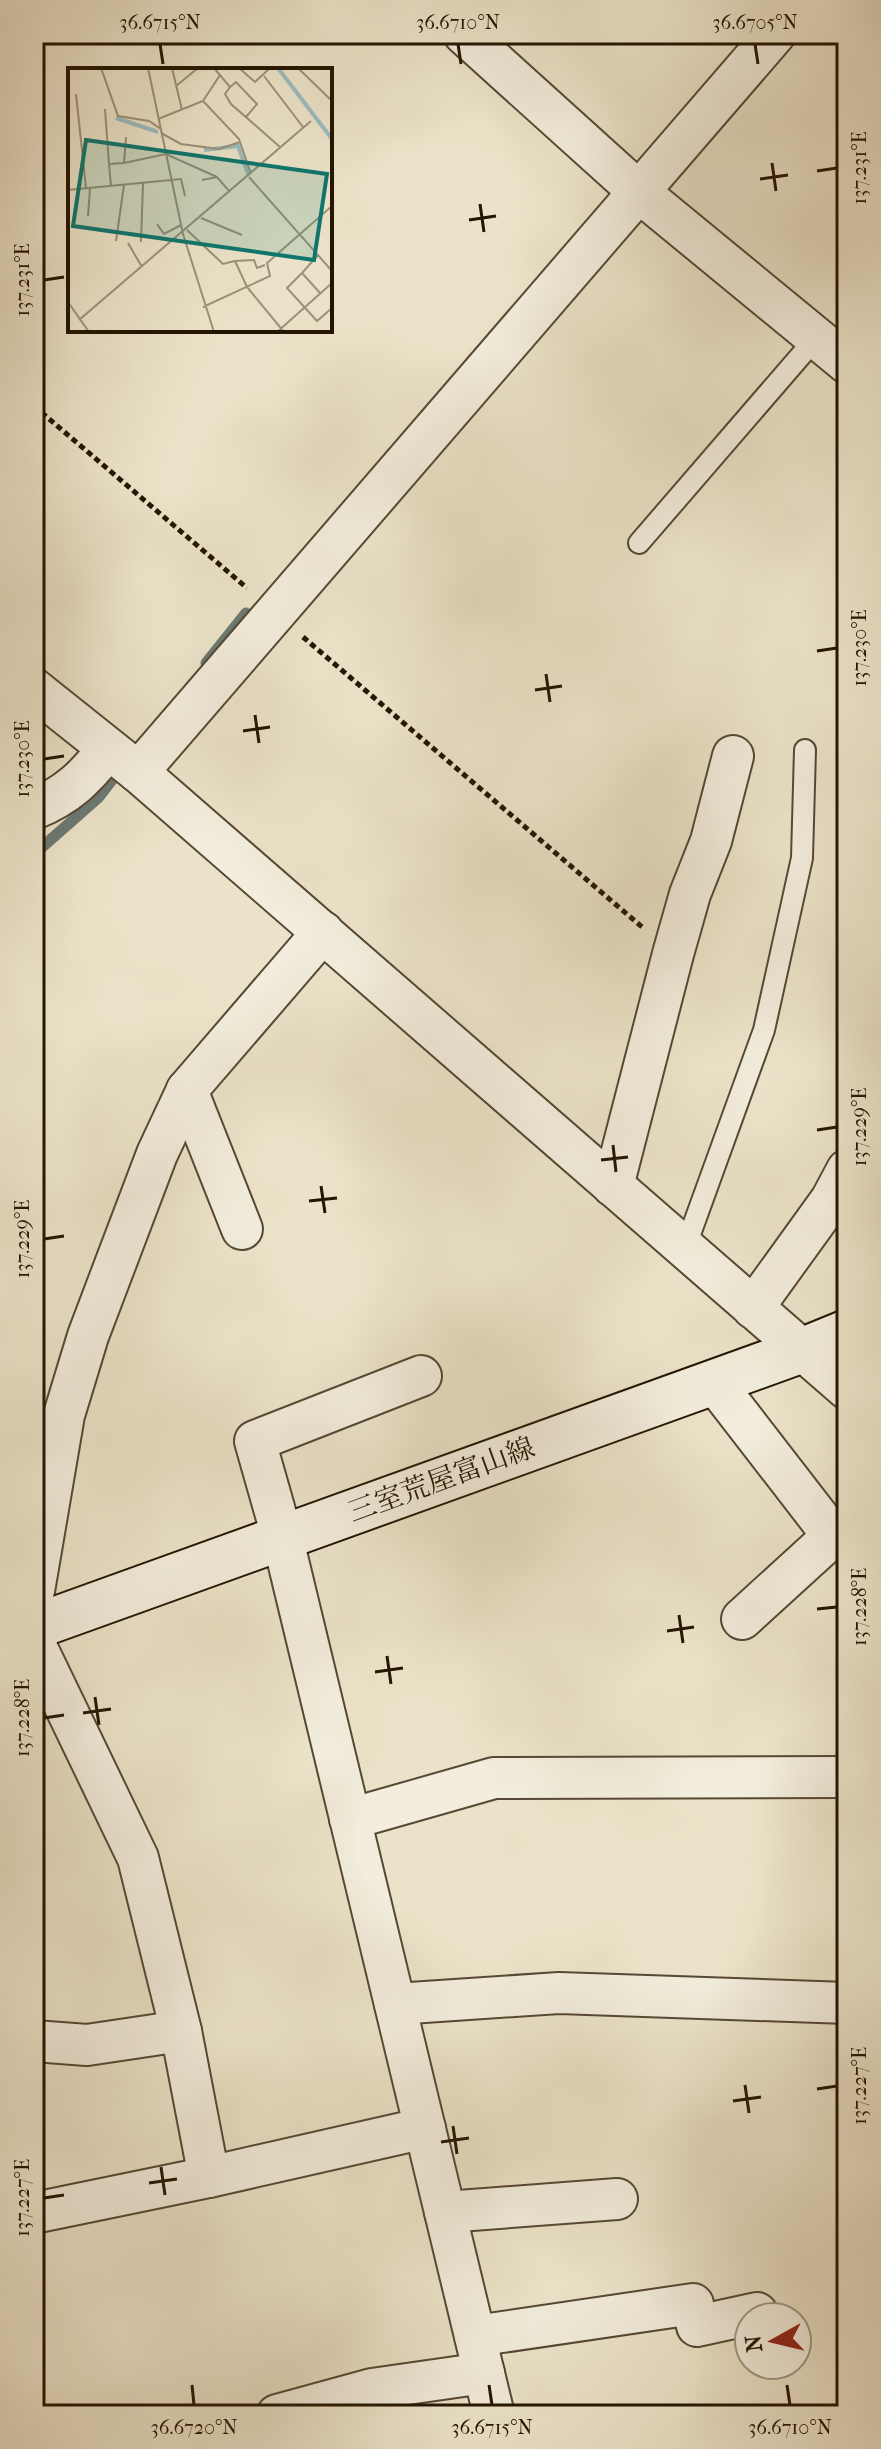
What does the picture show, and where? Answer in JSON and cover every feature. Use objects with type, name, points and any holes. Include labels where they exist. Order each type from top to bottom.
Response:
[{"type":"main road","name":"三室荒屋富山線","points":[[34,1627],[847,1332]]},
{"type":"street","points":[[464,34],[639,192],[847,363]]},
{"type":"street","points":[[34,809],[60,798],[88,775],[123,761],[276,613],[775,34]]},
{"type":"street","points":[[34,689],[323,932],[847,1389]]},
{"type":"street","points":[[613,1186],[673,954],[690,894],[711,841],[733,756]]},
{"type":"street","points":[[34,1591],[64,1415],[88,1336],[157,1154],[187,1090],[323,932]]},
{"type":"street","points":[[187,1090],[242,1229]]},
{"type":"street","points":[[753,1308],[831,1200],[847,1170]]},
{"type":"street","points":[[421,1376],[255,1441],[282,1536],[494,2415]]},
{"type":"street","points":[[714,1382],[833,1536],[742,1619]]},
{"type":"street","points":[[34,1642],[138,1858],[181,2031],[209,2177]]},
{"type":"street","points":[[350,1819],[494,1778],[847,1777]]},
{"type":"street","points":[[395,2004],[559,1993],[847,2003]]},
{"type":"street","points":[[34,2041],[87,2045],[181,2031]]},
{"type":"street","points":[[34,2213],[425,2128]]},
{"type":"street","points":[[445,2212],[617,2199]]},
{"type":"street","points":[[277,2415],[480,2355],[693,2304],[697,2326],[733,2318]]},
{"type":"lane","points":[[639,543],[816,338]]},
{"type":"lane","points":[[685,1248],[764,1030],[802,858],[805,750]]},
{"type":"path","points":[[34,406],[673,954]]},
{"type":"waterway","points":[[206,663],[246,613]]},
{"type":"waterway","points":[[34,851],[99,797],[123,766]]}]
